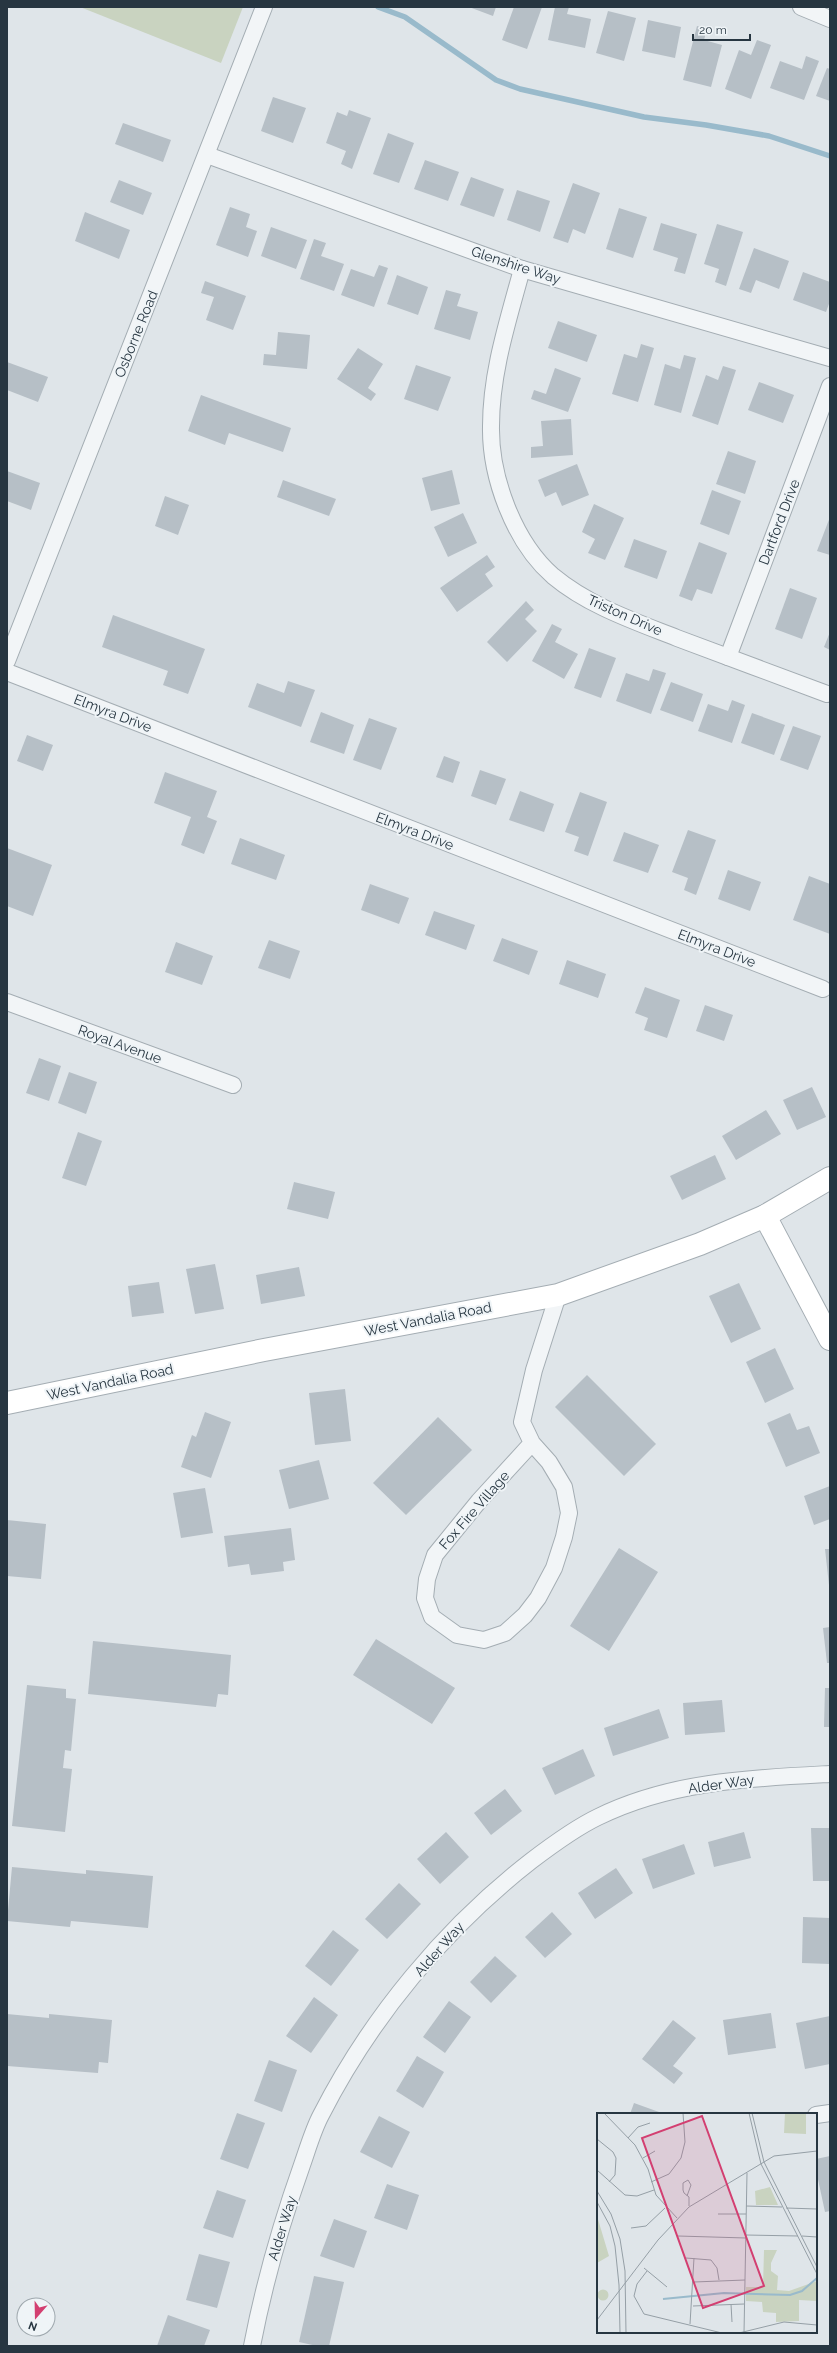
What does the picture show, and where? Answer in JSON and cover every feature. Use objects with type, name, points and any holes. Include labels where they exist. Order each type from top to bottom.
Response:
[{"type":"main road","name":"West Vandalia Road","points":[[7,1403],[264,1350],[558,1295],[630,1270],[765,1216],[830,1178]]},
{"type":"main road","points":[[765,1216],[830,1339]]},
{"type":"street","name":"Osborne Road","points":[[7,661],[264,7]]},
{"type":"street","points":[[801,7],[830,19]]},
{"type":"street","name":"Glenshire Way","points":[[207,155],[522,269],[830,358]]},
{"type":"street","name":"Triston Drive","points":[[522,269],[496,365],[490,427],[497,476],[511,518],[528,547],[553,576],[590,601],[626,618],[827,694]]},
{"type":"street","name":"Dartford Drive","points":[[728,657],[830,386]]},
{"type":"street","name":"Elmyra Drive","points":[[7,672],[822,989]]},
{"type":"street","name":"Royal Avenue","points":[[7,1002],[233,1085]]},
{"type":"street","name":"Fox Fire Village","points":[[532,1443],[479,1501],[435,1555],[427,1579],[425,1598],[432,1617],[457,1635],[484,1640],[505,1633],[530,1609],[554,1568],[564,1537],[569,1512],[564,1487],[549,1462],[532,1443],[522,1422],[534,1370],[558,1295]]},
{"type":"street","name":"Alder Way","points":[[252,2346],[260,2304],[285,2212],[320,2116],[376,2023],[448,1937],[493,1891],[551,1846],[598,1817],[659,1794],[737,1779],[830,1774]]},
{"type":"street","points":[[817,2115],[830,2113]]},
{"type":"green space","points":[[80,7],[243,7],[221,63]]},
{"type":"building","points":[[469,7],[496,7],[493,16]]},
{"type":"building","points":[[514,7],[542,7],[527,49],[502,40]]},
{"type":"building","points":[[555,7],[569,7],[567,14],[591,19],[585,48],[548,40]]},
{"type":"building","points":[[608,11],[636,18],[624,61],[596,53]]},
{"type":"building","points":[[648,20],[681,27],[675,58],[642,51]]},
{"type":"building","points":[[697,26],[707,29],[704,40],[722,45],[711,87],[683,80]]},
{"type":"building","points":[[757,40],[771,45],[751,99],[725,89],[739,50],[751,55]]},
{"type":"building","points":[[806,56],[819,61],[804,100],[770,88],[780,61],[802,69]]},
{"type":"building","points":[[827,68],[830,69],[830,101],[816,96]]},
{"type":"building","points":[[273,97],[306,108],[293,143],[261,131]]},
{"type":"building","points":[[349,110],[371,118],[352,169],[341,164],[346,151],[326,143],[337,112],[347,116]]},
{"type":"building","points":[[123,123],[171,140],[163,162],[115,144]]},
{"type":"building","points":[[388,133],[414,143],[399,183],[373,174]]},
{"type":"building","points":[[425,160],[459,172],[448,201],[414,189]]},
{"type":"building","points":[[471,177],[504,189],[494,217],[460,205]]},
{"type":"building","points":[[119,180],[152,193],[143,215],[110,202]]},
{"type":"building","points":[[573,183],[600,193],[585,234],[573,229],[568,243],[553,238]]},
{"type":"building","points":[[517,190],[550,201],[540,232],[507,220]]},
{"type":"building","points":[[230,207],[250,214],[246,227],[257,231],[248,257],[216,245]]},
{"type":"building","points":[[619,208],[647,217],[633,258],[606,249]]},
{"type":"building","points":[[85,212],[130,230],[119,259],[75,241]]},
{"type":"building","points":[[661,223],[697,234],[685,274],[674,271],[678,258],[653,250]]},
{"type":"building","points":[[717,224],[743,232],[726,286],[715,282],[719,269],[704,264]]},
{"type":"building","points":[[271,227],[307,240],[296,269],[261,256]]},
{"type":"building","points":[[314,239],[326,243],[321,256],[344,264],[334,291],[300,279]]},
{"type":"building","points":[[754,248],[789,261],[779,289],[756,280],[751,293],[739,289]]},
{"type":"building","points":[[379,265],[388,268],[374,307],[341,295],[351,269],[374,277]]},
{"type":"building","points":[[803,272],[830,282],[830,301],[826,312],[793,300]]},
{"type":"building","points":[[397,275],[428,287],[418,315],[387,304]]},
{"type":"building","points":[[205,281],[246,296],[233,330],[206,320],[214,297],[201,293]]},
{"type":"building","points":[[446,290],[461,294],[457,306],[478,312],[470,340],[434,329]]},
{"type":"building","points":[[558,321],[597,335],[587,362],[548,348]]},
{"type":"building","points":[[278,332],[310,335],[307,369],[263,365],[264,354],[276,355]]},
{"type":"building","points":[[641,344],[654,348],[638,402],[612,394],[624,354],[637,358]]},
{"type":"building","points":[[358,348],[383,364],[368,388],[376,394],[371,401],[337,379]]},
{"type":"building","points":[[684,355],[696,358],[681,413],[654,405],[665,364],[680,369]]},
{"type":"building","points":[[7,362],[48,377],[38,402],[7,390]]},
{"type":"building","points":[[416,365],[451,377],[438,411],[404,399]]},
{"type":"building","points":[[723,366],[736,370],[718,425],[692,416],[706,375],[718,380]]},
{"type":"building","points":[[555,368],[581,378],[568,412],[531,399],[534,390],[546,394]]},
{"type":"building","points":[[759,382],[794,395],[783,423],[748,410]]},
{"type":"building","points":[[201,395],[291,428],[283,452],[229,433],[225,445],[188,431]]},
{"type":"building","points":[[571,419],[573,455],[531,458],[531,447],[543,446],[541,421]]},
{"type":"building","points":[[728,451],[756,461],[745,494],[716,484]]},
{"type":"building","points":[[577,464],[589,495],[562,506],[556,492],[545,497],[538,480]]},
{"type":"building","points":[[452,470],[460,504],[431,511],[422,478]]},
{"type":"building","points":[[7,471],[40,483],[31,510],[7,501]]},
{"type":"building","points":[[283,480],[336,499],[329,516],[277,497]]},
{"type":"building","points":[[712,490],[741,501],[729,535],[700,524]]},
{"type":"building","points":[[165,496],[189,505],[178,535],[155,526]]},
{"type":"building","points":[[594,504],[624,518],[605,560],[588,553],[595,539],[582,532]]},
{"type":"building","points":[[463,513],[477,543],[448,557],[434,527]]},
{"type":"building","points":[[830,517],[830,555],[817,551]]},
{"type":"building","points":[[634,539],[667,551],[657,579],[624,567]]},
{"type":"building","points":[[699,542],[727,553],[712,594],[697,589],[692,601],[679,596]]},
{"type":"building","points":[[487,555],[495,567],[485,574],[493,586],[457,612],[440,588]]},
{"type":"building","points":[[790,588],[817,598],[802,639],[775,629]]},
{"type":"building","points":[[526,601],[534,610],[525,619],[537,631],[507,662],[487,642]]},
{"type":"building","points":[[113,615],[205,649],[188,694],[163,685],[168,671],[102,647]]},
{"type":"building","points":[[552,624],[562,629],[555,642],[578,654],[564,679],[532,661]]},
{"type":"building","points":[[830,632],[830,650],[824,647]]},
{"type":"building","points":[[589,648],[616,658],[601,698],[574,688]]},
{"type":"building","points":[[653,669],[666,673],[651,714],[616,701],[626,673],[649,681]]},
{"type":"building","points":[[288,681],[315,690],[301,727],[248,707],[257,683],[284,693]]},
{"type":"building","points":[[671,682],[703,694],[693,722],[660,710]]},
{"type":"building","points":[[732,700],[745,705],[732,743],[698,731],[708,704],[728,711]]},
{"type":"building","points":[[321,712],[354,725],[344,754],[310,742]]},
{"type":"building","points":[[752,713],[785,725],[774,755],[741,743]]},
{"type":"building","points":[[369,718],[397,728],[381,770],[353,760]]},
{"type":"building","points":[[793,726],[821,736],[808,770],[780,760]]},
{"type":"building","points":[[27,735],[53,745],[43,771],[17,761]]},
{"type":"building","points":[[444,756],[460,762],[453,783],[436,777]]},
{"type":"building","points":[[480,770],[506,779],[496,805],[471,796]]},
{"type":"building","points":[[165,772],[217,791],[207,817],[217,821],[204,854],[181,845],[191,817],[154,803]]},
{"type":"building","points":[[520,791],[554,804],[544,832],[509,820]]},
{"type":"building","points":[[580,792],[607,802],[588,856],[574,851],[579,837],[565,832]]},
{"type":"building","points":[[688,830],[716,840],[696,895],[684,890],[688,878],[672,872]]},
{"type":"building","points":[[624,832],[659,845],[648,873],[613,861]]},
{"type":"building","points":[[240,838],[285,855],[276,880],[231,864]]},
{"type":"building","points":[[7,848],[52,865],[33,916],[7,906]]},
{"type":"building","points":[[728,870],[761,882],[750,911],[718,899]]},
{"type":"building","points":[[809,876],[830,884],[830,934],[793,920]]},
{"type":"building","points":[[370,884],[409,898],[399,924],[361,910]]},
{"type":"building","points":[[434,911],[475,925],[466,950],[425,935]]},
{"type":"building","points":[[502,938],[538,951],[529,975],[493,961]]},
{"type":"building","points":[[269,940],[300,951],[290,979],[258,968]]},
{"type":"building","points":[[176,942],[213,956],[202,985],[165,972]]},
{"type":"building","points":[[567,960],[606,974],[598,998],[559,984]]},
{"type":"building","points":[[645,987],[680,1000],[667,1038],[644,1030],[648,1018],[635,1013]]},
{"type":"building","points":[[705,1005],[733,1015],[724,1041],[696,1031]]},
{"type":"building","points":[[39,1058],[61,1066],[49,1101],[26,1093]]},
{"type":"building","points":[[69,1072],[97,1082],[86,1114],[58,1103]]},
{"type":"building","points":[[812,1087],[826,1117],[797,1130],[783,1100]]},
{"type":"building","points":[[766,1110],[781,1134],[736,1160],[722,1136]]},
{"type":"building","points":[[78,1132],[102,1141],[86,1186],[62,1178]]},
{"type":"building","points":[[715,1155],[726,1179],[682,1200],[670,1176]]},
{"type":"building","points":[[294,1182],[335,1192],[328,1219],[287,1209]]},
{"type":"building","points":[[215,1264],[224,1309],[195,1314],[186,1269]]},
{"type":"building","points":[[299,1267],[305,1296],[261,1304],[256,1275]]},
{"type":"building","points":[[159,1282],[164,1313],[132,1317],[128,1286]]},
{"type":"building","points":[[739,1283],[761,1329],[731,1343],[709,1296]]},
{"type":"building","points":[[775,1348],[794,1389],[765,1403],[746,1362]]},
{"type":"building","points":[[587,1375],[656,1444],[624,1476],[555,1407]]},
{"type":"building","points":[[345,1389],[351,1441],[315,1445],[309,1393]]},
{"type":"building","points":[[205,1412],[231,1422],[211,1478],[181,1467],[192,1435],[196,1437]]},
{"type":"building","points":[[790,1413],[797,1430],[809,1426],[820,1453],[786,1467],[767,1423]]},
{"type":"building","points":[[438,1417],[472,1450],[406,1515],[373,1483]]},
{"type":"building","points":[[319,1460],[329,1499],[289,1509],[279,1470]]},
{"type":"building","points":[[830,1486],[830,1519],[814,1525],[804,1496]]},
{"type":"building","points":[[205,1488],[213,1533],[181,1538],[173,1493]]},
{"type":"building","points":[[7,1520],[46,1524],[41,1579],[7,1576]]},
{"type":"building","points":[[291,1528],[295,1560],[283,1562],[284,1571],[251,1575],[249,1564],[228,1567],[224,1536]]},
{"type":"building","points":[[619,1548],[658,1572],[609,1651],[570,1626]]},
{"type":"building","points":[[825,1549],[830,1549],[830,1585],[829,1585]]},
{"type":"building","points":[[830,1627],[830,1663],[827,1663],[823,1628]]},
{"type":"building","points":[[376,1639],[455,1688],[432,1724],[353,1675]]},
{"type":"building","points":[[93,1641],[231,1655],[228,1695],[218,1694],[216,1707],[88,1694]]},
{"type":"building","points":[[27,1685],[66,1689],[66,1698],[76,1699],[71,1751],[65,1750],[63,1768],[72,1769],[65,1832],[12,1826]]},
{"type":"building","points":[[825,1688],[830,1688],[830,1727],[824,1727]]},
{"type":"building","points":[[722,1700],[725,1732],[685,1735],[683,1703]]},
{"type":"building","points":[[659,1709],[669,1738],[613,1756],[604,1728]]},
{"type":"building","points":[[583,1749],[595,1776],[555,1795],[542,1768]]},
{"type":"building","points":[[505,1789],[522,1811],[491,1835],[474,1813]]},
{"type":"building","points":[[811,1828],[830,1828],[830,1881],[813,1881]]},
{"type":"building","points":[[446,1832],[469,1857],[440,1884],[417,1859]]},
{"type":"building","points":[[744,1832],[751,1858],[714,1867],[708,1842]]},
{"type":"building","points":[[684,1844],[695,1874],[653,1889],[642,1859]]},
{"type":"building","points":[[12,1867],[86,1874],[86,1870],[153,1876],[148,1928],[71,1921],[70,1927],[7,1921]]},
{"type":"building","points":[[616,1868],[633,1893],[595,1919],[578,1893]]},
{"type":"building","points":[[399,1883],[421,1904],[387,1939],[365,1919]]},
{"type":"building","points":[[552,1912],[572,1934],[545,1958],[525,1937]]},
{"type":"building","points":[[803,1917],[830,1918],[830,1964],[802,1963]]},
{"type":"building","points":[[333,1930],[359,1950],[331,1986],[305,1966]]},
{"type":"building","points":[[495,1956],[517,1976],[491,2003],[470,1982]]},
{"type":"building","points":[[314,1997],[338,2015],[311,2053],[286,2036]]},
{"type":"building","points":[[449,2001],[471,2017],[445,2053],[423,2037]]},
{"type":"building","points":[[771,2013],[776,2048],[728,2055],[723,2020]]},
{"type":"building","points":[[7,2014],[49,2018],[49,2014],[112,2020],[108,2063],[99,2062],[98,2073],[7,2066]]},
{"type":"building","points":[[830,2016],[830,2064],[805,2069],[796,2023]]},
{"type":"building","points":[[673,2020],[696,2038],[673,2066],[683,2073],[674,2084],[642,2059]]},
{"type":"building","points":[[417,2056],[444,2072],[423,2108],[396,2091]]},
{"type":"building","points":[[269,2060],[297,2070],[282,2112],[254,2101]]},
{"type":"building","points":[[634,2103],[659,2112],[658,2113],[630,2113]]},
{"type":"building","points":[[237,2113],[265,2123],[248,2169],[220,2159]]},
{"type":"building","points":[[379,2116],[410,2132],[392,2168],[360,2152]]},
{"type":"building","points":[[830,2156],[830,2211],[825,2212],[817,2175],[817,2159]]},
{"type":"building","points":[[387,2184],[419,2195],[407,2230],[374,2218]]},
{"type":"building","points":[[217,2190],[246,2200],[233,2238],[203,2228]]},
{"type":"building","points":[[334,2219],[367,2231],[354,2268],[320,2256]]},
{"type":"building","points":[[199,2254],[230,2262],[217,2308],[186,2300]]},
{"type":"building","points":[[314,2276],[344,2282],[329,2346],[317,2346],[299,2342]]},
{"type":"building","points":[[168,2315],[210,2330],[204,2346],[157,2346]]},
{"type":"waterway","points":[[378,7],[405,17],[496,80],[520,89],[644,117],[706,125],[769,136],[830,156]]}]
